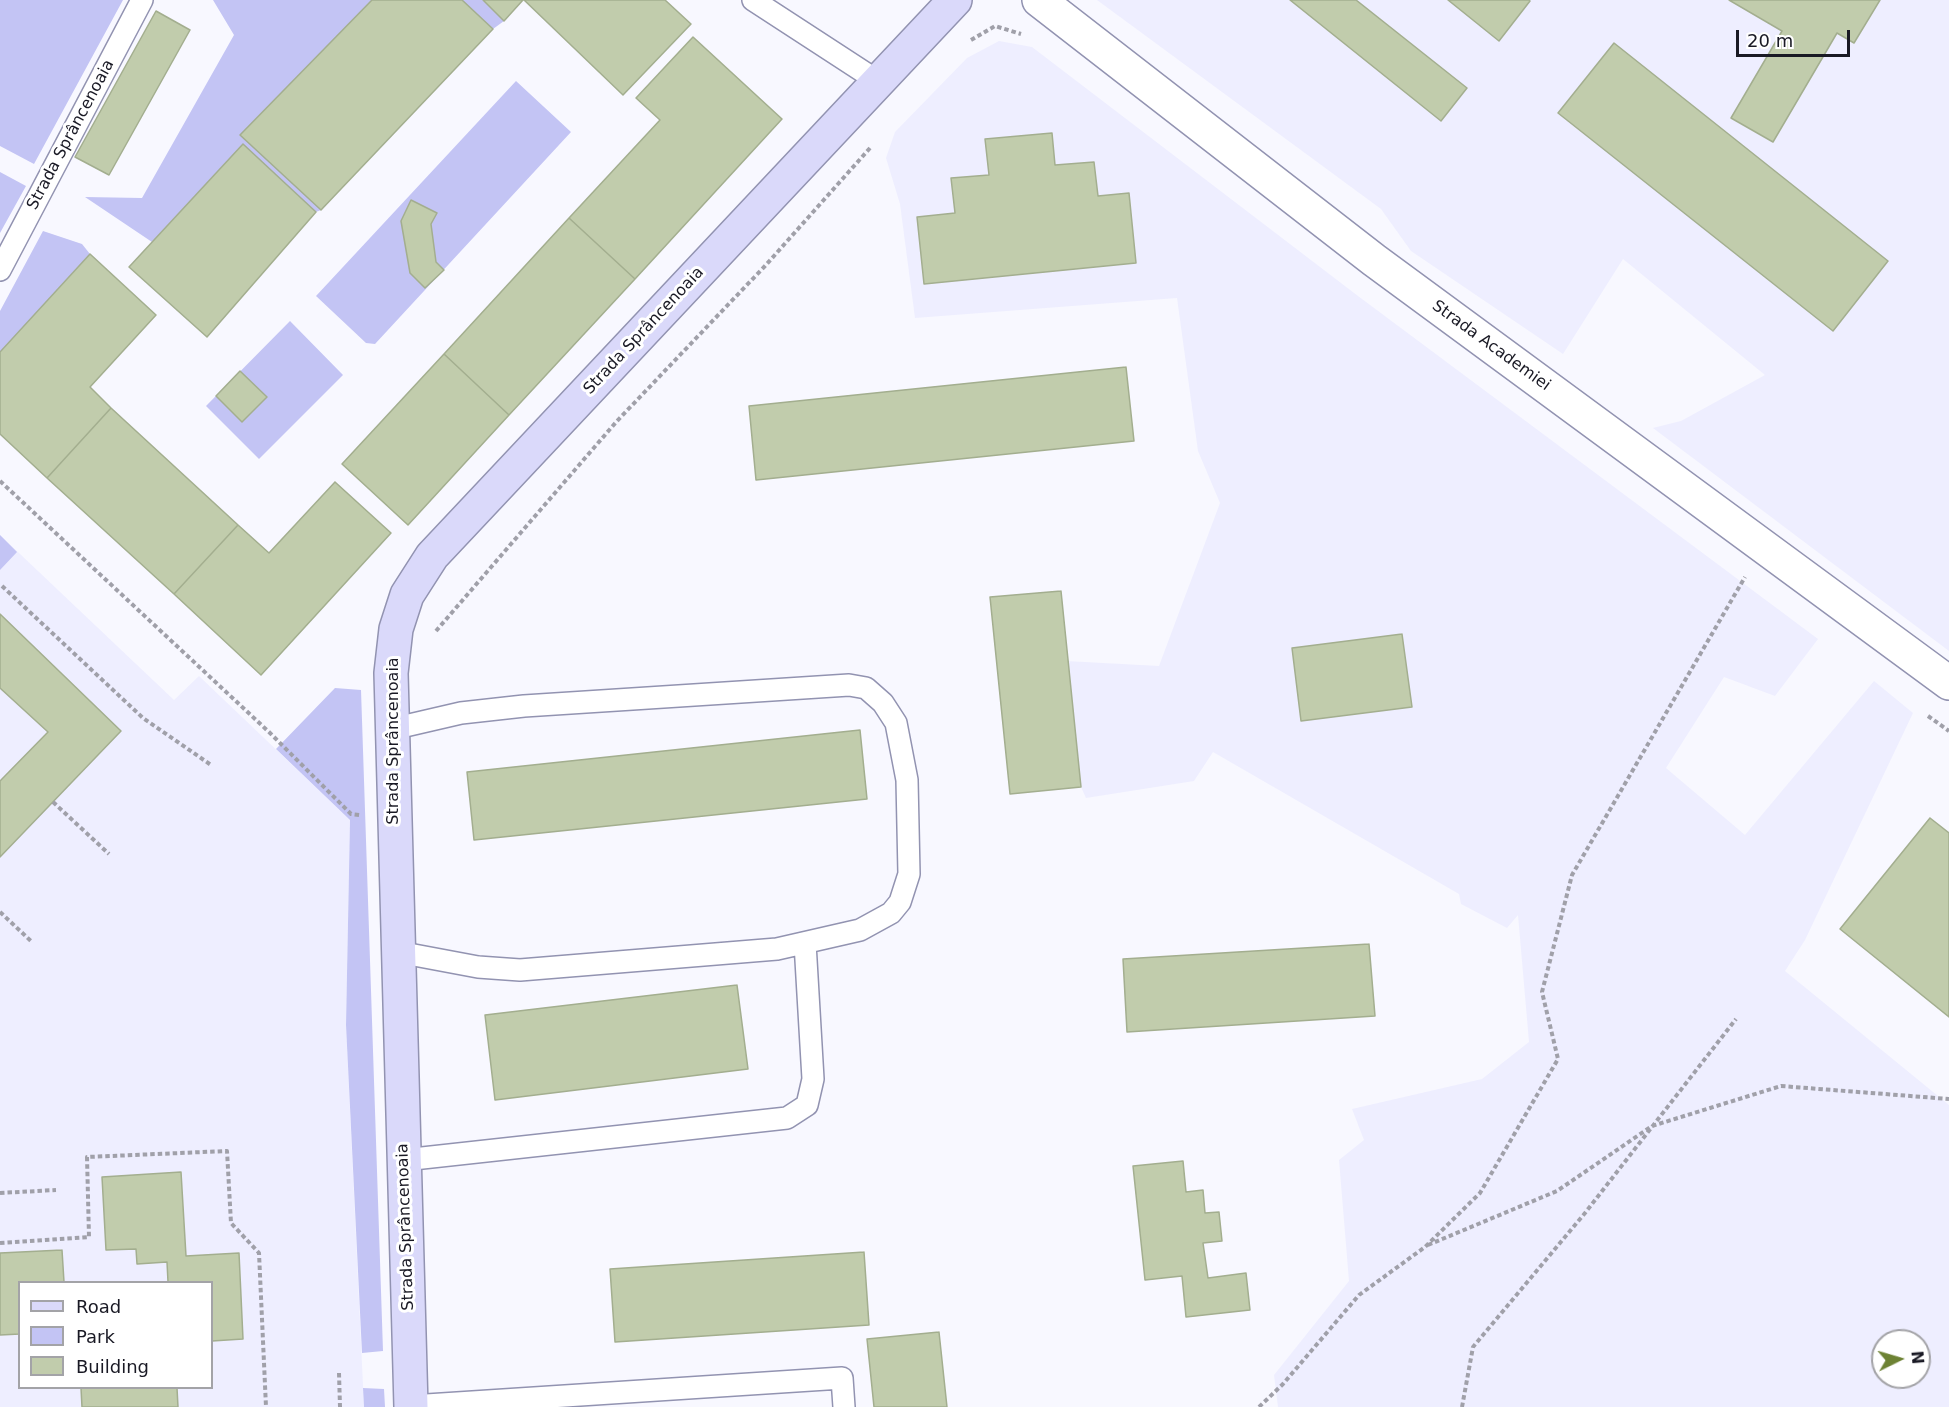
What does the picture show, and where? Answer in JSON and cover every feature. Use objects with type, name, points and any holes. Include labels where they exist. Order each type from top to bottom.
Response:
[{"type":"street","name":"Strada Sprâncenoaia","points":[[411,1407],[391,673],[396,629],[407,595],[432,556],[955,0]]},
{"type":"street","name":"Strada Academiei","points":[[1039,0],[1374,260],[1949,683]]},
{"type":"lane","name":"Strada Sprâncenoaia","points":[[0,270],[142,0]]},
{"type":"lane","points":[[753,0],[879,82]]},
{"type":"lane","points":[[392,729],[460,713],[571,702],[849,685],[866,688],[883,703],[896,723],[907,780],[909,874],[900,902],[891,913],[860,930],[777,949],[519,970],[478,967],[398,952]]},
{"type":"lane","points":[[404,1160],[787,1118],[807,1105],[813,1079],[805,943]]},
{"type":"lane","points":[[411,1407],[842,1378],[844,1407]]},
{"type":"path","points":[[965,46],[995,26],[1030,37]]},
{"type":"path","points":[[434,634],[617,421],[765,266],[873,144]]},
{"type":"path","points":[[0,481],[269,732],[351,814],[362,816]]},
{"type":"path","points":[[1736,570],[1754,584]]},
{"type":"path","points":[[1259,1407],[1283,1384],[1359,1295],[1425,1247],[1479,1193],[1558,1059],[1542,992],[1572,876],[1745,577]]},
{"type":"path","points":[[2,586],[143,718],[211,765]]},
{"type":"path","points":[[1924,713],[1949,731]]},
{"type":"path","points":[[53,802],[109,854]]},
{"type":"path","points":[[0,912],[32,942]]},
{"type":"path","points":[[1462,1407],[1473,1347],[1585,1213],[1736,1019]]},
{"type":"path","points":[[1425,1247],[1557,1191],[1652,1126],[1781,1086],[1949,1099]]},
{"type":"path","points":[[0,1243],[89,1238],[87,1157],[227,1151],[231,1223],[259,1253],[266,1407]]},
{"type":"path","points":[[0,1193],[56,1190]]},
{"type":"path","points":[[339,1373],[340,1407]]},
{"type":"shaded area","points":[[1097,0],[1949,0],[1949,651],[1653,428],[1681,421],[1765,375],[1623,259],[1563,354],[1411,251],[1381,209]]},
{"type":"shaded area","points":[[999,41],[1032,47],[1358,296],[1818,639],[1775,696],[1724,677],[1666,768],[1745,835],[1874,681],[1913,713],[1805,940],[1785,971],[1949,1105],[1949,1407],[1278,1407],[1274,1375],[1349,1281],[1339,1160],[1364,1140],[1352,1109],[1482,1079],[1529,1042],[1518,915],[1507,928],[1461,904],[1459,894],[1213,752],[1194,781],[1086,798],[1081,787],[1010,794],[997,667],[1066,661],[1159,666],[1220,503],[1198,451],[1177,298],[915,318],[900,204],[886,158],[895,132],[967,58]]},
{"type":"shaded area","points":[[0,535],[174,700],[199,676],[350,820],[346,1025],[364,1407],[0,1407]]},
{"type":"green space","points":[[0,0],[123,0],[34,164],[0,146]]},
{"type":"green space","points":[[213,0],[372,0],[240,135],[321,210],[316,212],[243,144],[152,242],[85,197],[142,198],[234,35]]},
{"type":"green space","points":[[462,0],[483,0],[504,21],[493,29]]},
{"type":"green space","points":[[516,81],[571,132],[375,344],[366,343],[316,296]]},
{"type":"green space","points":[[0,172],[26,186],[0,233]]},
{"type":"green space","points":[[43,231],[82,244],[90,254],[0,352],[0,311]]},
{"type":"green space","points":[[290,321],[343,375],[259,459],[206,406]]},
{"type":"green space","points":[[0,535],[17,552],[0,570]]},
{"type":"green space","points":[[335,688],[361,690],[383,1351],[362,1353],[346,1025],[350,820],[276,749]]},
{"type":"green space","points":[[363,1388],[384,1389],[385,1407],[364,1407]]},
{"type":"building","points":[[372,0],[462,0],[493,29],[321,210],[240,135]]},
{"type":"building","points":[[483,0],[523,0],[504,21]]},
{"type":"building","points":[[524,0],[665,0],[691,24],[623,95]]},
{"type":"building","points":[[1290,0],[1356,0],[1467,88],[1441,121]]},
{"type":"building","points":[[1448,0],[1529,0],[1530,1],[1499,41]]},
{"type":"building","points":[[1729,0],[1880,0],[1854,43],[1837,33],[1773,142],[1731,118],[1782,31]]},
{"type":"building","points":[[156,11],[190,30],[109,175],[75,157]]},
{"type":"building","points":[[693,37],[782,119],[635,279],[569,218],[660,120],[636,98]]},
{"type":"building","points":[[1614,43],[1888,261],[1833,331],[1558,113]]},
{"type":"building","points":[[1052,133],[1055,165],[1094,162],[1098,196],[1129,193],[1136,263],[924,284],[917,217],[955,213],[951,178],[989,175],[985,139]]},
{"type":"building","points":[[243,144],[316,212],[207,337],[129,267]]},
{"type":"building","points":[[411,200],[437,213],[431,224],[436,262],[444,270],[425,288],[410,273],[401,221]]},
{"type":"building","points":[[569,218],[635,279],[509,415],[444,354]]},
{"type":"building","points":[[90,254],[156,315],[90,387],[111,408],[47,478],[0,434],[0,352]]},
{"type":"building","points":[[444,354],[509,415],[408,525],[342,464]]},
{"type":"building","points":[[1126,367],[1134,441],[756,480],[749,406]]},
{"type":"building","points":[[240,371],[267,397],[242,422],[216,396]]},
{"type":"building","points":[[111,408],[238,525],[174,594],[47,478]]},
{"type":"building","points":[[335,482],[391,533],[261,675],[174,594],[238,525],[269,553]]},
{"type":"building","points":[[1061,591],[1081,787],[1010,794],[990,597]]},
{"type":"building","points":[[0,614],[121,731],[0,857],[0,781],[48,732],[0,688]]},
{"type":"building","points":[[1402,634],[1412,707],[1301,721],[1292,648]]},
{"type":"building","points":[[860,730],[867,799],[474,840],[467,772]]},
{"type":"building","points":[[1930,818],[1949,833],[1949,1017],[1840,929]]},
{"type":"building","points":[[1369,944],[1375,1016],[1127,1032],[1123,959]]},
{"type":"building","points":[[737,985],[748,1069],[495,1100],[485,1015]]},
{"type":"building","points":[[1183,1161],[1186,1192],[1203,1190],[1205,1213],[1219,1212],[1222,1241],[1203,1243],[1208,1278],[1246,1273],[1250,1310],[1186,1317],[1182,1276],[1145,1280],[1133,1166]]},
{"type":"building","points":[[181,1172],[186,1256],[239,1253],[243,1339],[213,1341],[213,1281],[168,1281],[167,1262],[137,1264],[136,1249],[106,1250],[102,1177]]},
{"type":"building","points":[[62,1250],[64,1281],[18,1281],[18,1334],[0,1335],[0,1253]]},
{"type":"building","points":[[864,1252],[869,1325],[615,1342],[610,1269]]},
{"type":"building","points":[[939,1332],[947,1407],[874,1407],[867,1339]]},
{"type":"building","points":[[81,1389],[177,1389],[178,1407],[82,1407]]}]
